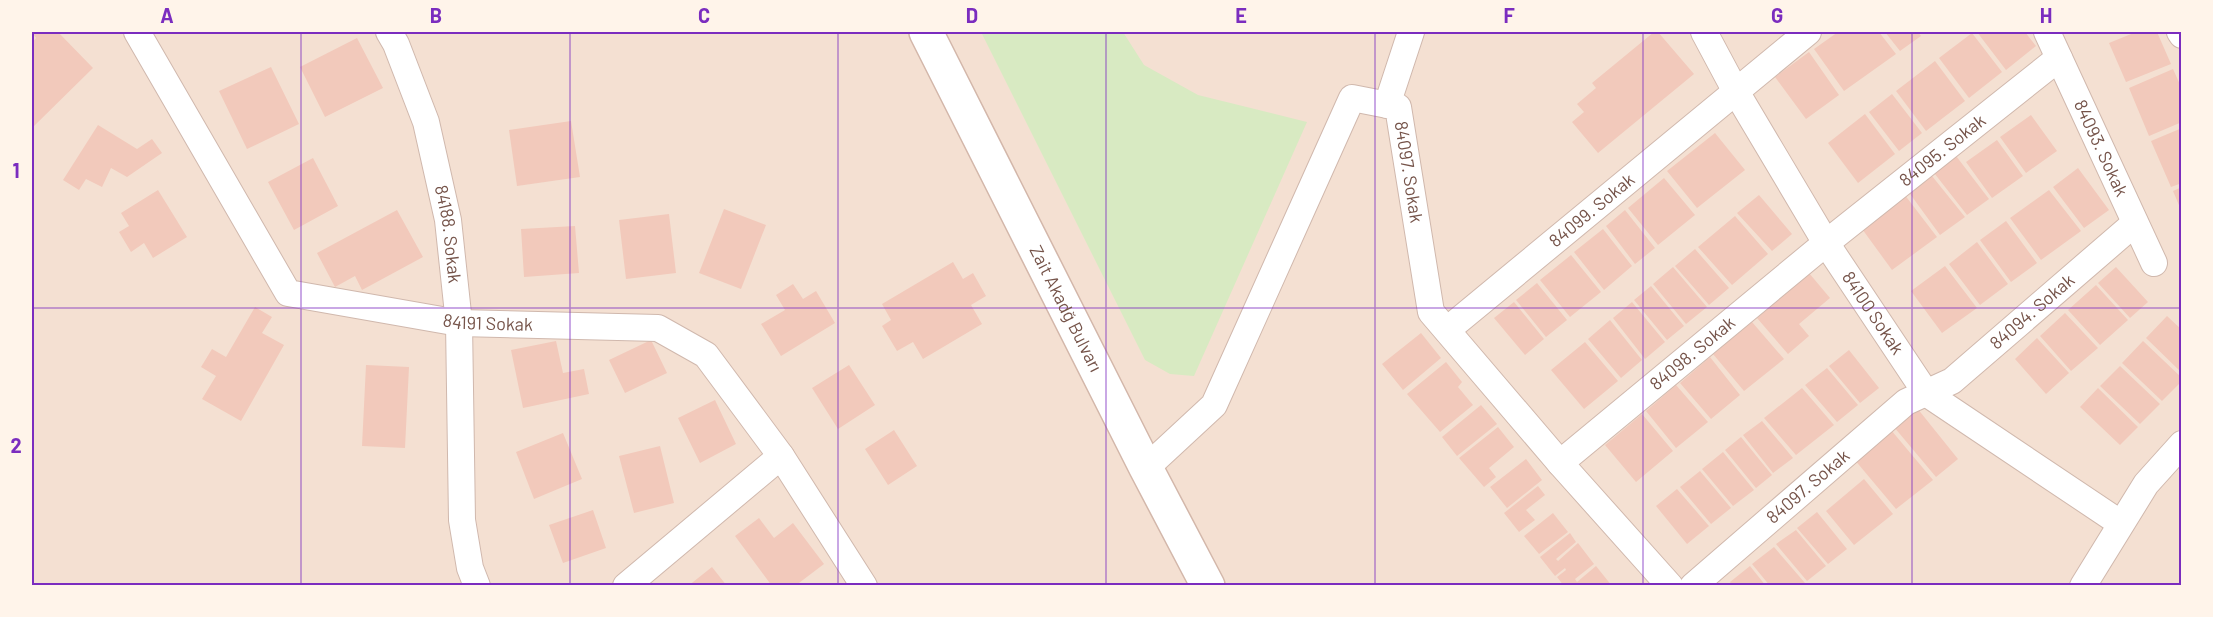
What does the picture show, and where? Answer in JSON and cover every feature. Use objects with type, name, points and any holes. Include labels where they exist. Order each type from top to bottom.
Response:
[{"type":"street","name":"84191 Sokak","points":[[137,32],[288,293],[459,323],[658,328],[706,355],[781,456],[864,585]]},
{"type":"street","name":"84188. Sokak","points":[[389,32],[396,44],[426,122],[448,220],[459,323],[462,520],[470,568],[477,585]]},
{"type":"street","name":"Zait Akadğ Bulvarı","points":[[926,32],[1146,468],[1208,585]]},
{"type":"street","points":[[1387,105],[1411,32]]},
{"type":"street","name":"84100 Sokak","points":[[1704,32],[1735,90],[1826,243],[1926,393],[2120,523]]},
{"type":"street","name":"84099. Sokak","points":[[1447,330],[1735,90],[1809,32]]},
{"type":"street","name":"84093. Sokak","points":[[2047,32],[2154,263]]},
{"type":"street","name":"84095. Sokak","points":[[1826,243],[2059,58]]},
{"type":"street","name":"84097. Sokak","points":[[1146,468],[1214,405],[1352,98],[1398,107],[1431,312],[1560,463],[1670,585]]},
{"type":"street","name":"84094. Sokak","points":[[1926,393],[1952,381],[2135,223]]},
{"type":"street","name":"84098. Sokak","points":[[1560,463],[1826,243]]},
{"type":"street","name":"84097. Sokak","points":[[1693,585],[1906,402],[1926,393]]},
{"type":"street","points":[[2083,585],[2146,484],[2181,444]]},
{"type":"street","points":[[626,585],[781,456]]},
{"type":"shaded area","points":[[32,32],[2181,32],[2181,585],[32,585]]},
{"type":"green space","points":[[981,32],[1123,32],[1144,65],[1198,95],[1307,122],[1194,376],[1170,374],[1145,360]]},
{"type":"building","points":[[32,32],[58,32],[93,68],[32,128],[32,43],[36,38]]},
{"type":"building","points":[[1654,32],[1658,32],[1694,74],[1598,153],[1572,122],[1584,112],[1577,104],[1596,88],[1592,83]]},
{"type":"building","points":[[1838,32],[1879,32],[1896,54],[1844,91],[1814,49]]},
{"type":"building","points":[[1885,32],[1918,32],[1921,36],[1900,51]]},
{"type":"building","points":[[1977,32],[2025,32],[2036,46],[2006,70]]},
{"type":"building","points":[[2136,32],[2157,32],[2171,64],[2126,82],[2109,43]]},
{"type":"building","points":[[1972,33],[2002,72],[1969,98],[1939,58]]},
{"type":"building","points":[[357,38],[383,88],[325,117],[300,67]]},
{"type":"building","points":[[1809,52],[1839,95],[1806,119],[1775,77]]},
{"type":"building","points":[[1935,61],[1965,101],[1926,131],[1896,91]]},
{"type":"building","points":[[271,67],[299,124],[247,149],[219,91]]},
{"type":"building","points":[[2173,69],[2182,89],[2182,122],[2149,136],[2129,88]]},
{"type":"building","points":[[1892,94],[1922,133],[1899,151],[1869,112]]},
{"type":"building","points":[[1865,114],[1895,154],[1858,183],[1828,143]]},
{"type":"building","points":[[2031,115],[2057,151],[2026,173],[2000,137]]},
{"type":"building","points":[[571,121],[580,177],[517,186],[509,130]]},
{"type":"building","points":[[98,125],[137,149],[152,139],[162,153],[127,177],[111,168],[102,187],[86,179],[79,190],[63,180]]},
{"type":"building","points":[[2182,128],[2182,183],[2171,187],[2151,141]]},
{"type":"building","points":[[1715,133],[1745,170],[1697,208],[1667,171]]},
{"type":"building","points":[[1997,140],[2023,176],[1992,198],[1966,162]]},
{"type":"building","points":[[1953,152],[1989,199],[1967,215],[1931,169]]},
{"type":"building","points":[[313,158],[338,206],[294,230],[268,182]]},
{"type":"building","points":[[2078,168],[2109,210],[2084,228],[2053,187]]},
{"type":"building","points":[[1928,171],[1965,217],[1940,235],[1905,187]]},
{"type":"building","points":[[1664,178],[1695,215],[1658,245],[1628,208]]},
{"type":"building","points":[[2182,187],[2182,210],[2181,210],[2173,191]]},
{"type":"building","points":[[158,190],[187,237],[153,258],[144,243],[131,252],[119,232],[129,226],[121,213]]},
{"type":"building","points":[[1901,190],[1937,237],[1892,270],[1857,222]]},
{"type":"building","points":[[2049,190],[2081,231],[2041,260],[2010,218]]},
{"type":"building","points":[[1759,195],[1792,234],[1772,251],[1737,213]]},
{"type":"building","points":[[724,209],[766,225],[741,289],[699,273]]},
{"type":"building","points":[[397,210],[423,257],[362,290],[355,276],[335,287],[317,253]]},
{"type":"building","points":[[1625,210],[1655,248],[1635,264],[1606,226]]},
{"type":"building","points":[[669,214],[676,273],[626,279],[619,220]]},
{"type":"building","points":[[1735,216],[1768,254],[1732,285],[1698,247]]},
{"type":"building","points":[[2006,221],[2037,263],[2011,282],[1980,240]]},
{"type":"building","points":[[575,226],[579,273],[524,277],[521,229]]},
{"type":"building","points":[[1603,229],[1632,266],[1604,290],[1574,252]]},
{"type":"building","points":[[1977,242],[2008,284],[1980,305],[1949,264]]},
{"type":"building","points":[[1695,249],[1729,288],[1709,305],[1675,266]]},
{"type":"building","points":[[1571,255],[1601,292],[1570,317],[1540,280]]},
{"type":"building","points":[[953,262],[963,279],[973,273],[986,296],[971,305],[982,324],[923,359],[913,342],[897,351],[882,326],[891,320],[882,304]]},
{"type":"building","points":[[1945,266],[1977,308],[1942,333],[1911,291]]},
{"type":"building","points":[[1673,267],[1707,307],[1686,324],[1653,284]]},
{"type":"building","points":[[2116,267],[2148,302],[2130,318],[2098,283]]},
{"type":"building","points":[[1809,273],[1830,298],[1799,324],[1809,336],[1788,354],[1757,318]]},
{"type":"building","points":[[1537,283],[1567,320],[1546,337],[1516,300]]},
{"type":"building","points":[[793,284],[803,299],[816,291],[835,323],[781,356],[761,324],[785,310],[776,295]]},
{"type":"building","points":[[2096,285],[2128,320],[2100,345],[2068,310]]},
{"type":"building","points":[[1651,286],[1684,326],[1667,340],[1634,300]]},
{"type":"building","points":[[1514,302],[1544,339],[1525,355],[1494,318]]},
{"type":"building","points":[[1632,302],[1665,342],[1645,359],[1613,318]]},
{"type":"building","points":[[255,307],[272,317],[262,333],[284,345],[241,421],[202,399],[216,376],[201,367],[212,349],[226,357]]},
{"type":"building","points":[[2065,313],[2098,348],[2071,371],[2040,336]]},
{"type":"building","points":[[2167,316],[2182,330],[2182,373],[2146,338]]},
{"type":"building","points":[[1610,320],[1642,360],[1621,378],[1588,339]]},
{"type":"building","points":[[1752,322],[1784,359],[1744,391],[1713,354]]},
{"type":"building","points":[[1421,333],[1441,358],[1403,390],[1382,364]]},
{"type":"building","points":[[2037,338],[2069,373],[2046,394],[2015,359]]},
{"type":"building","points":[[651,340],[667,373],[625,393],[609,360]]},
{"type":"building","points":[[556,341],[563,373],[584,369],[589,394],[523,408],[511,350]]},
{"type":"building","points":[[2143,341],[2182,378],[2182,381],[2162,401],[2122,363]]},
{"type":"building","points":[[1585,342],[1618,381],[1584,409],[1551,370]]},
{"type":"building","points":[[1849,350],[1879,388],[1860,403],[1829,366]]},
{"type":"building","points":[[1710,357],[1740,395],[1711,419],[1680,383]]},
{"type":"building","points":[[1446,362],[1462,382],[1458,387],[1473,405],[1440,432],[1407,394]]},
{"type":"building","points":[[366,365],[409,367],[405,448],[362,446]]},
{"type":"building","points":[[849,365],[875,405],[838,429],[812,388]]},
{"type":"building","points":[[2120,366],[2160,404],[2140,424],[2100,386]]},
{"type":"building","points":[[1827,368],[1858,405],[1837,422],[1805,385]]},
{"type":"building","points":[[1676,385],[1708,422],[1676,448],[1646,411]]},
{"type":"building","points":[[1802,388],[1834,425],[1796,455],[1764,418]]},
{"type":"building","points":[[2098,388],[2138,427],[2120,445],[2080,407]]},
{"type":"building","points":[[715,400],[736,444],[700,463],[678,418]]},
{"type":"building","points":[[1481,405],[1497,424],[1457,456],[1442,437]]},
{"type":"building","points":[[1917,408],[1958,459],[1936,477],[1894,427]]},
{"type":"building","points":[[1642,414],[1673,451],[1636,482],[1605,445]]},
{"type":"building","points":[[1762,421],[1793,458],[1773,473],[1743,435]]},
{"type":"building","points":[[1498,427],[1514,447],[1489,468],[1496,477],[1484,487],[1459,458]]},
{"type":"building","points":[[894,430],[917,466],[888,485],[865,449]]},
{"type":"building","points":[[1891,430],[1933,480],[1896,509],[1854,459]]},
{"type":"building","points":[[563,433],[582,479],[534,499],[516,452]]},
{"type":"building","points":[[1741,437],[1772,475],[1756,488],[1725,450]]},
{"type":"building","points":[[660,446],[674,503],[634,513],[619,456]]},
{"type":"building","points":[[1723,452],[1754,490],[1733,506],[1702,469]]},
{"type":"building","points":[[1526,459],[1542,480],[1507,508],[1490,487]]},
{"type":"building","points":[[1700,471],[1731,508],[1711,524],[1680,487]]},
{"type":"building","points":[[1864,479],[1893,514],[1854,545],[1826,511]]},
{"type":"building","points":[[1538,486],[1545,495],[1526,510],[1535,520],[1519,532],[1504,513]]},
{"type":"building","points":[[1677,489],[1709,526],[1687,544],[1656,506]]},
{"type":"building","points":[[593,510],[606,548],[563,563],[549,525]]},
{"type":"building","points":[[1817,512],[1847,549],[1828,564],[1797,528]]},
{"type":"building","points":[[1553,513],[1568,532],[1539,554],[1524,536]]},
{"type":"building","points":[[759,518],[774,538],[793,523],[824,564],[795,586],[772,586],[735,536]]},
{"type":"building","points":[[1796,530],[1826,566],[1807,581],[1776,544]]},
{"type":"building","points":[[1570,533],[1576,542],[1556,559],[1558,561],[1578,543],[1594,564],[1575,579],[1577,582],[1596,566],[1612,586],[1564,586],[1557,577],[1566,570],[1565,568],[1555,576],[1540,557]]},
{"type":"building","points":[[1774,547],[1805,583],[1801,586],[1770,586],[1752,564]]},
{"type":"building","points":[[1750,566],[1766,586],[1732,586],[1730,582]]},
{"type":"building","points":[[712,567],[727,586],[688,586]]}]
